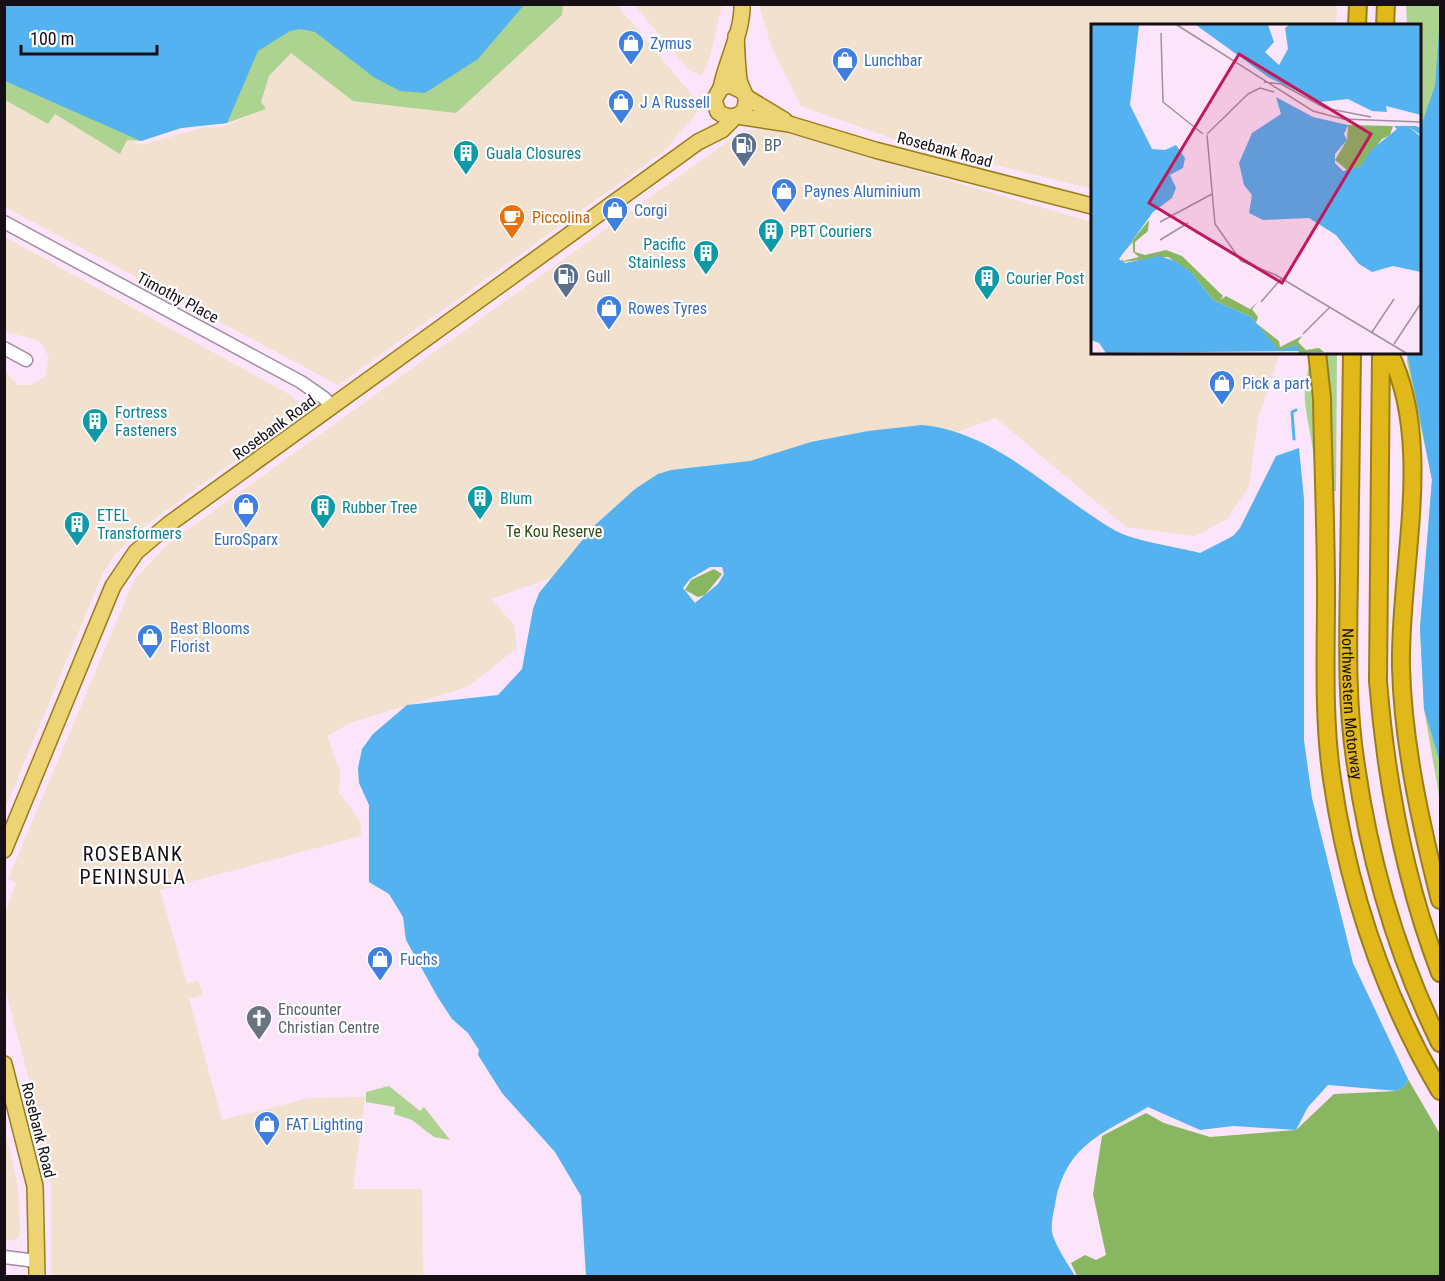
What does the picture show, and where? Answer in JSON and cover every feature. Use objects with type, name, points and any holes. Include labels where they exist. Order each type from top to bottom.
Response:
[{"type":"highway","points":[[1358,4],[1358,24]]},
{"type":"highway","points":[[1385,24],[1386,4]]},
{"type":"highway","points":[[1317,354],[1321,379],[1323,450],[1326,697],[1332,779],[1348,861],[1365,924],[1399,1010],[1440,1091]]},
{"type":"highway","name":"Northwestern Motorway","points":[[1352,354],[1348,653],[1356,765],[1371,845],[1390,920],[1408,972],[1440,1043]]},
{"type":"highway","name":"Northwestern Motorway","points":[[1381,354],[1378,681],[1381,717],[1389,785],[1398,832],[1421,920],[1440,974]]},
{"type":"highway","points":[[1390,354],[1406,394],[1413,440],[1400,632],[1402,694],[1412,765],[1440,900]]},
{"type":"main road","points":[[736,36],[739,78],[745,94],[744,109],[736,116],[729,117],[718,112],[714,100],[721,88],[742,13],[742,4]]},
{"type":"main road","points":[[721,88],[736,86],[745,94]]},
{"type":"main road","name":"Rosebank Road","points":[[745,94],[789,124]]},
{"type":"main road","name":"Rosebank Road","points":[[698,142],[718,112]]},
{"type":"main road","name":"Rosebank Road","points":[[4,850],[110,594],[128,561],[169,524],[698,142],[722,130],[736,116],[789,124],[875,150],[1091,206]]},
{"type":"main road","name":"Rosebank Road","points":[[4,1064],[34,1181],[36,1276]]},
{"type":"street","name":"Timothy Place","points":[[4,222],[301,382],[324,398],[332,407]]},
{"type":"street","points":[[4,348],[26,360]]},
{"type":"street","points":[[4,1257],[36,1261]]},
{"type":"shaded area","points":[[616,4],[697,101],[696,114],[664,151],[338,385],[5,207],[4,100],[48,123],[55,114],[142,145],[201,128],[222,127],[265,109],[261,102],[269,76],[291,52],[353,101],[562,16],[563,5]]},
{"type":"shaded area","points":[[1337,4],[1336,24],[1091,24],[1091,189],[905,143],[801,106],[771,46],[759,5]]},
{"type":"shaded area","points":[[634,5],[722,5],[710,57],[702,76],[690,71]]},
{"type":"shaded area","points":[[765,127],[1091,222],[1091,354],[1280,354],[1258,419],[1249,486],[1227,519],[1195,536],[1126,527],[996,418],[491,599],[514,625],[517,648],[467,687],[350,723],[327,736],[340,772],[339,793],[361,822],[361,836],[160,890],[187,984],[198,980],[203,995],[189,999],[222,1120],[310,1098],[365,1097],[353,1189],[422,1189],[423,1276],[51,1276],[51,1183],[37,1135],[40,1122],[5,988],[5,913],[16,883],[8,879],[134,580],[169,543],[744,131]]},
{"type":"shaded area","points":[[5,237],[292,396],[299,405],[298,414],[139,530],[114,556],[102,575],[5,809],[5,370],[17,385],[32,385],[45,376],[49,358],[43,345],[34,339],[5,332]]},
{"type":"shaded area","points":[[5,1131],[18,1186],[20,1236],[14,1241],[5,1239]]},
{"type":"green space","points":[[5,5],[563,5],[562,15],[456,113],[353,101],[291,53],[269,76],[261,102],[266,109],[227,123],[181,128],[141,141],[127,140],[120,154],[55,114],[48,124],[5,100]]},
{"type":"green space","points":[[1406,5],[1440,5],[1440,801],[1424,709],[1420,628],[1432,480],[1407,362],[1407,354],[1421,354],[1421,24],[1407,24]]},
{"type":"green space","points":[[1313,354],[1337,354],[1336,491],[1317,494],[1314,456],[1305,402],[1308,369]]},
{"type":"green space","points":[[714,569],[722,574],[705,595],[698,597],[685,590],[691,580]]},
{"type":"green space","points":[[1408,1079],[1440,1134],[1440,1276],[1077,1276],[1071,1263],[1085,1255],[1096,1260],[1106,1255],[1093,1194],[1102,1136],[1146,1113],[1164,1123],[1210,1137],[1296,1130],[1334,1094],[1397,1091],[1405,1086]]},
{"type":"green space","points":[[389,1086],[420,1111],[424,1107],[450,1140],[434,1137],[412,1120],[394,1114],[395,1107],[366,1102],[366,1092]]},
{"type":"water","points":[[5,4],[524,5],[478,59],[425,93],[400,91],[375,78],[315,32],[301,29],[290,31],[258,51],[227,123],[181,128],[141,141],[5,81]]},
{"type":"water","points":[[1440,18],[1440,762],[1424,709],[1420,628],[1432,480],[1407,354],[1421,354],[1421,126],[1435,86]]},
{"type":"water","points":[[922,425],[949,430],[975,439],[1023,467],[1116,531],[1144,541],[1200,553],[1233,536],[1240,528],[1276,456],[1299,448],[1304,499],[1304,740],[1312,798],[1353,963],[1408,1079],[1405,1086],[1397,1091],[1328,1085],[1308,1107],[1296,1130],[1233,1126],[1200,1130],[1148,1107],[1115,1125],[1088,1144],[1077,1155],[1067,1168],[1060,1185],[1052,1232],[1075,1276],[586,1276],[581,1196],[555,1152],[502,1093],[478,1055],[479,1050],[468,1033],[452,1019],[437,996],[406,940],[403,917],[389,894],[369,882],[369,805],[359,783],[358,768],[362,749],[373,734],[407,705],[498,695],[522,669],[533,609],[539,593],[594,526],[635,489],[658,474],[671,470],[750,461],[811,442],[868,431]],"holes":[[[710,567],[722,567],[724,574],[718,584],[695,603],[683,588],[690,579]]]},
{"type":"waterway","points":[[1294,439],[1292,412],[1296,410]]},
{"type":"place","name":"Zymus","points":[[631,66]]},
{"type":"place","name":"Lunchbar","points":[[845,83]]},
{"type":"place","name":"J A Russell","points":[[621,125]]},
{"type":"place","name":"BP","points":[[744,168]]},
{"type":"place","name":"Guala Closures","points":[[466,176]]},
{"type":"place","name":"Paynes Aluminium","points":[[784,214]]},
{"type":"place","name":"Corgi","points":[[615,233]]},
{"type":"place","name":"Piccolina","points":[[512,240]]},
{"type":"place","name":"PBT Couriers","points":[[771,254]]},
{"type":"place","name":"Pacific Stainless","points":[[706,276]]},
{"type":"place","name":"Gull","points":[[566,299]]},
{"type":"place","name":"Courier Post","points":[[987,301]]},
{"type":"place","name":"Rowes Tyres","points":[[609,331]]},
{"type":"place","name":"Pick a part","points":[[1222,406]]},
{"type":"place","name":"Fortress Fasteners","points":[[95,444]]},
{"type":"place","name":"Blum","points":[[480,521]]},
{"type":"place","name":"EuroSparx","points":[[246,529]]},
{"type":"place","name":"Rubber Tree","points":[[323,530]]},
{"type":"place","name":"ETEL Transformers","points":[[77,547]]},
{"type":"place","name":"Best Blooms Florist","points":[[150,660]]},
{"type":"place","name":"Fuchs","points":[[380,982]]},
{"type":"place","name":"Encounter Christian Centre","points":[[259,1041]]},
{"type":"place","name":"FAT Lighting","points":[[267,1147]]},
{"type":"district","name":"ROSEBANK PENINSULA","points":[[133,866]]},
{"type":"park label","name":"Te Kou Reserve","points":[[554,531]]}]
